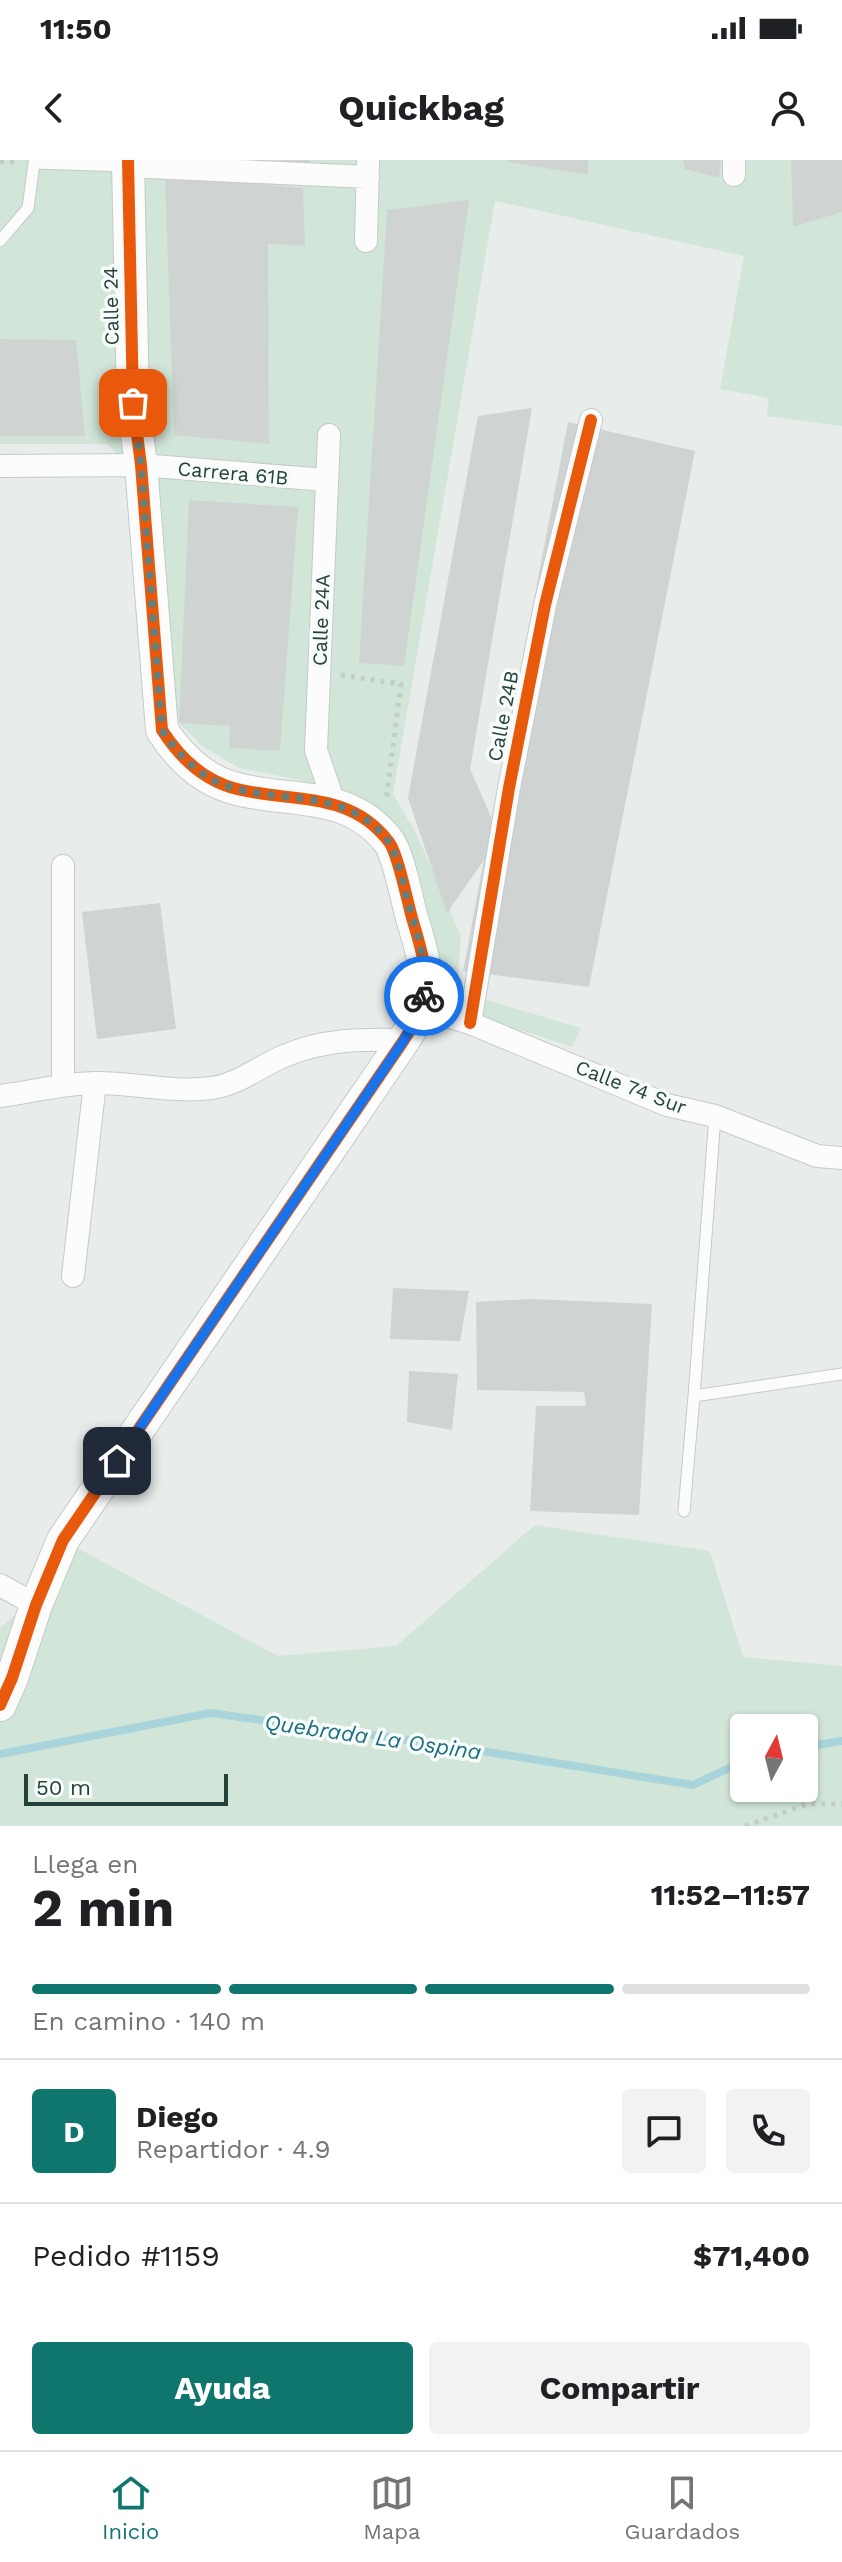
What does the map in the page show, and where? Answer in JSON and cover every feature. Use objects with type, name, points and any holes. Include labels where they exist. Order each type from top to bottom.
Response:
[{"type":"street","points":[[128,163],[368,168],[366,241]]},
{"type":"street","name":"Calle 24","points":[[128,163],[133,403],[141,465],[162,730],[177,754],[198,771],[235,789],[334,803],[366,818],[391,844],[422,953],[426,988],[422,1008]]},
{"type":"street","name":"Calle 24B","points":[[470,1023],[509,788],[545,605],[591,420]]},
{"type":"street","name":"Calle 24A","points":[[329,435],[316,750],[334,803]]},
{"type":"street","name":"Carrera 61B","points":[[0,466],[141,465],[326,480]]},
{"type":"street","points":[[63,866],[63,1085]]},
{"type":"street","points":[[6,1692],[36,1605],[63,1540],[404,1040],[422,1008]]},
{"type":"street","name":"Calle 74 Sur","points":[[422,1008],[470,1023],[667,1105],[715,1116],[817,1156],[842,1158]]},
{"type":"street","points":[[0,1096],[95,1083],[183,1090],[215,1088],[247,1077],[282,1057],[312,1045],[339,1039],[404,1040]]},
{"type":"street","points":[[73,1276],[95,1083]]},
{"type":"street","points":[[0,1585],[36,1605]]},
{"type":"lane","points":[[0,241],[28,208],[33,162],[128,163]]},
{"type":"lane","points":[[684,1511],[715,1116]]},
{"type":"lane","points":[[694,1396],[842,1374]]},
{"type":"path","points":[[0,162],[10,162]]},
{"type":"path","points":[[745,1826],[808,1804],[842,1804]]},
{"type":"green space","points":[[0,160],[842,160],[842,426],[767,416],[769,398],[720,389],[744,256],[495,201],[393,794],[416,833],[461,936],[457,991],[581,1028],[572,1047],[431,1000],[392,835],[305,781],[239,768],[202,746],[163,707],[161,496],[107,444],[0,444]]},
{"type":"green space","points":[[535,1525],[710,1551],[743,1657],[842,1666],[842,1826],[0,1826],[0,1628],[27,1605],[68,1543],[278,1656],[396,1646]]},
{"type":"building","points":[[279,160],[310,160],[308,166]]},
{"type":"building","points":[[588,160],[588,175],[508,162]]},
{"type":"building","points":[[683,160],[721,160],[719,178],[685,169]]},
{"type":"building","points":[[791,160],[842,160],[842,212],[793,227]]},
{"type":"building","points":[[165,176],[303,188],[305,246],[268,244],[269,444],[174,435]]},
{"type":"building","points":[[469,200],[404,666],[359,663],[387,210]]},
{"type":"building","points":[[0,339],[76,340],[85,436],[0,436]]},
{"type":"building","points":[[532,408],[470,769],[492,819],[568,422],[695,451],[589,987],[463,971],[484,860],[447,913],[408,798],[478,416]]},
{"type":"building","points":[[189,500],[298,507],[280,751],[229,748],[230,726],[179,723]]},
{"type":"building","points":[[160,903],[176,1029],[97,1039],[82,912]]},
{"type":"building","points":[[393,1288],[469,1291],[460,1341],[390,1339]]},
{"type":"building","points":[[530,1299],[652,1304],[639,1515],[530,1511],[536,1406],[586,1406],[584,1392],[477,1390],[476,1302]]},
{"type":"building","points":[[409,1371],[458,1374],[452,1430],[407,1422]]},
{"type":"waterway","name":"Quebrada La Ospina","points":[[0,1754],[210,1713],[444,1745],[693,1785],[730,1768]]},
{"type":"waterway","name":"Quebrada La Ospina","points":[[818,1745],[842,1741]]},
{"type":"cycle path","points":[[0,1705],[63,1540],[404,1040],[422,1008],[426,986],[421,951],[396,856],[374,825],[338,806],[225,785],[185,759],[162,730],[141,465],[133,403],[128,160]]},
{"type":"cycle path","points":[[470,1023],[509,788],[545,605],[591,420]]},
{"type":"way so far","points":[[133,403],[141,465],[162,730],[177,754],[198,771],[235,789],[334,803],[366,818],[391,844],[422,953],[424,996]]},
{"type":"route","points":[[117,1461],[404,1040],[422,1008],[424,996]]}]
